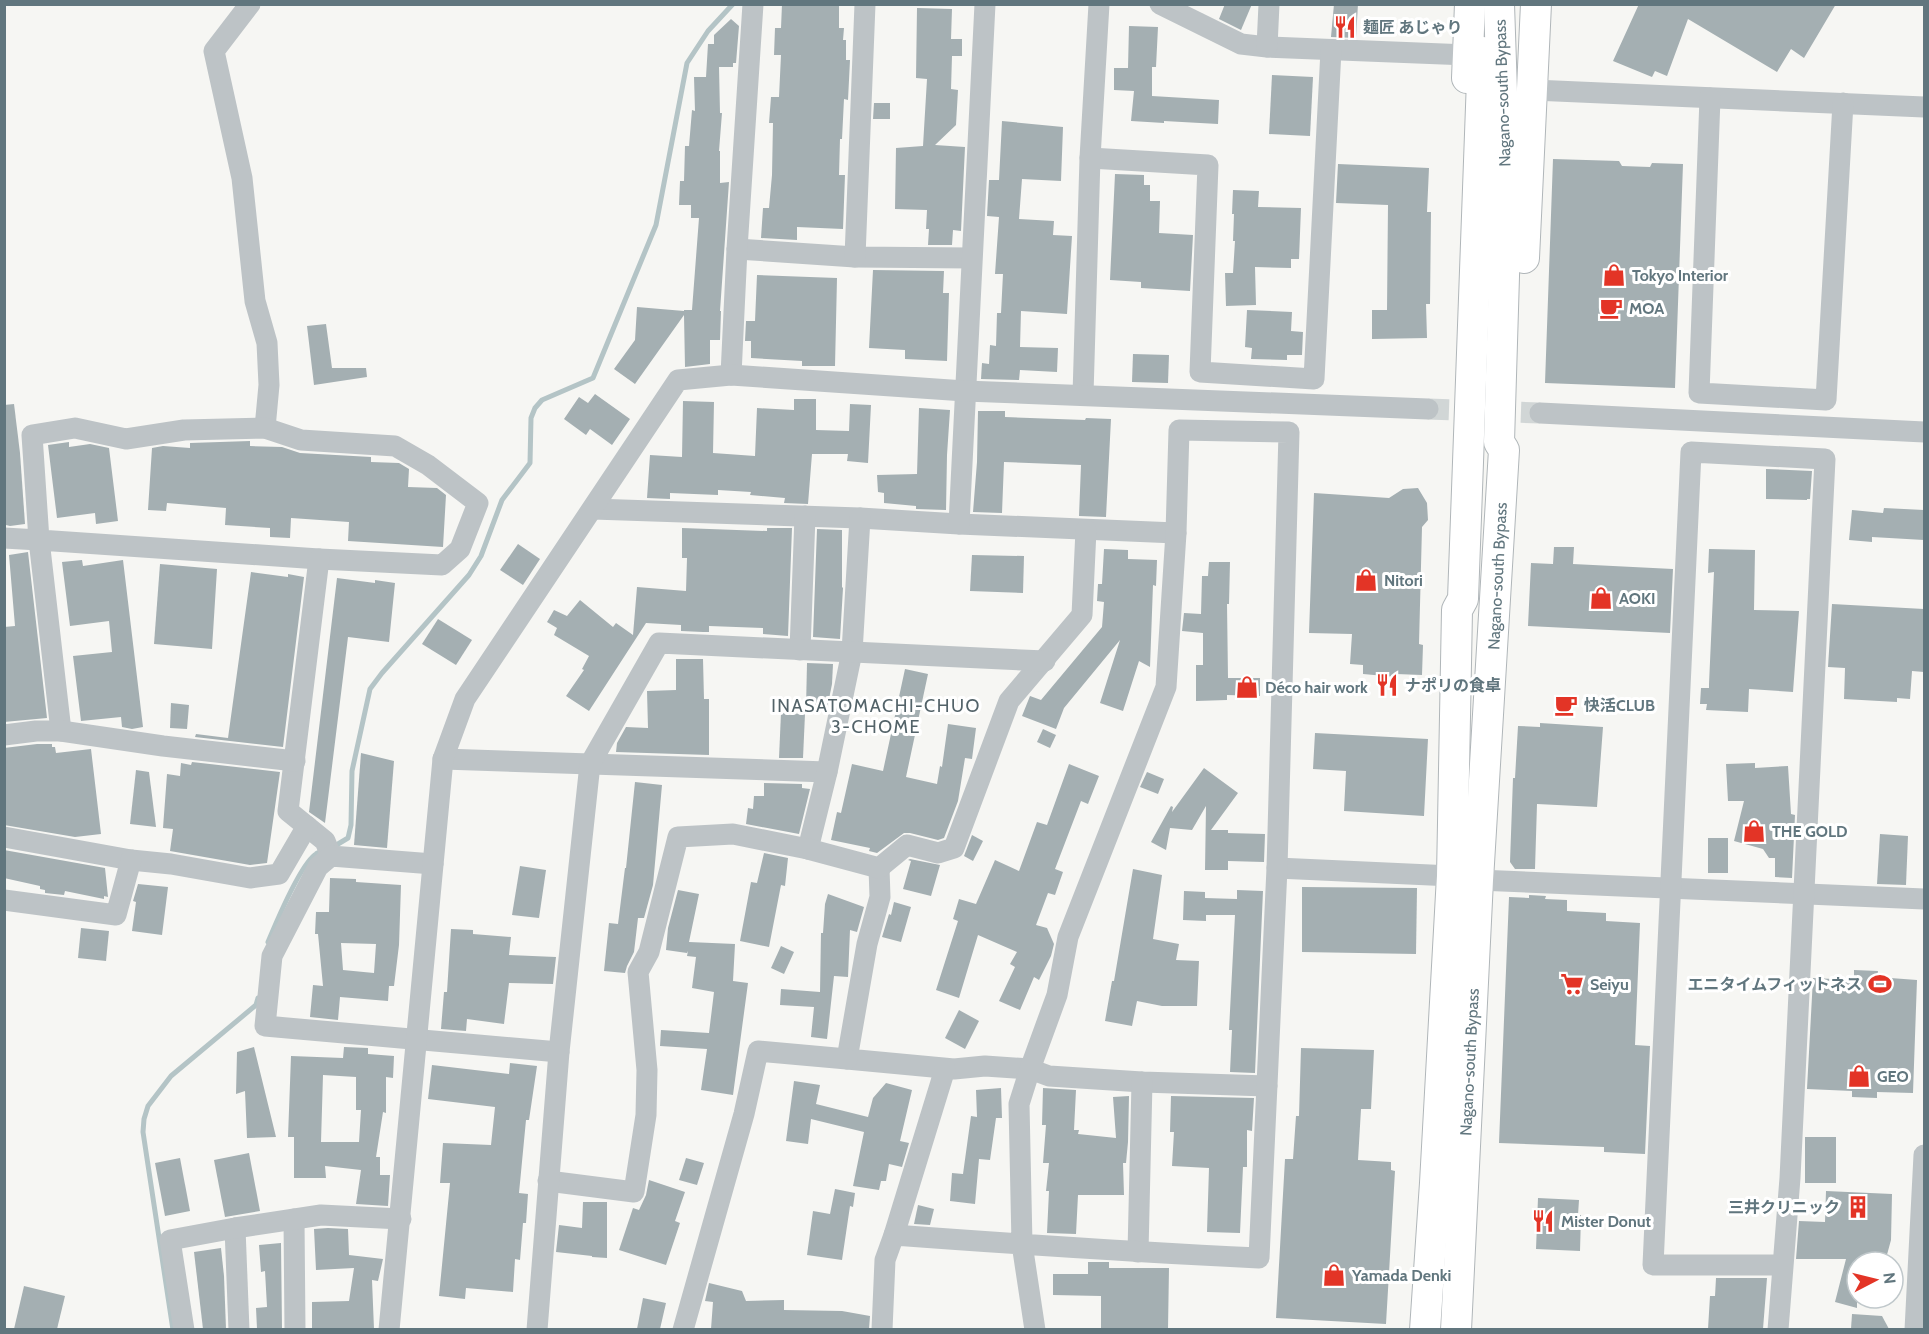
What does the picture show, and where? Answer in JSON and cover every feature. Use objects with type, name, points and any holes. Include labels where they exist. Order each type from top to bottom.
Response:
[{"type":"highway","points":[[1457,610],[1453,600],[1455,395],[1470,4]]},
{"type":"highway","name":"Nagano-south Bypass","points":[[1456,1329],[1465,878],[1457,610],[1463,599],[1485,4]]},
{"type":"highway","name":"Nagano-south Bypass","points":[[1425,1329],[1436,1183],[1504,450],[1499,442],[1506,210],[1499,4]]},
{"type":"highway","points":[[1504,450],[1511,442],[1528,211],[1536,4]]},
{"type":"street","points":[[250,4],[213,51],[242,178],[255,301],[267,343],[269,385],[266,428]]},
{"type":"street","points":[[731,375],[753,4]]},
{"type":"street","points":[[855,257],[865,4]]},
{"type":"street","points":[[958,524],[985,4]]},
{"type":"street","points":[[1083,395],[1090,158],[1099,4]]},
{"type":"street","points":[[1160,4],[1241,44],[1468,55]]},
{"type":"street","points":[[1267,47],[1269,4]]},
{"type":"street","points":[[1090,158],[1208,165],[1200,372],[1314,379],[1331,50]]},
{"type":"street","points":[[1533,90],[1924,107]]},
{"type":"street","points":[[1710,98],[1699,393],[1826,400],[1843,103]]},
{"type":"street","points":[[737,249],[855,257],[971,258]]},
{"type":"street","points":[[389,1329],[443,759],[465,699],[678,380],[731,375],[965,391],[1428,409]]},
{"type":"street","points":[[1540,413],[1924,432]]},
{"type":"street","points":[[4,538],[39,540],[320,560],[442,565],[460,549],[478,503],[428,465],[395,446],[301,440],[266,428],[184,430],[126,439],[75,428],[32,435],[39,540],[61,731]]},
{"type":"street","points":[[894,1235],[1022,1244],[1138,1252],[1259,1258],[1277,868],[1289,432],[1179,430],[1176,533],[1166,687],[1068,937],[1057,995],[1019,1104],[1022,1244],[1035,1329]]},
{"type":"street","points":[[1672,1172],[1691,452],[1825,459],[1790,1179],[1778,1329]]},
{"type":"street","points":[[593,509],[860,518],[1176,533]]},
{"type":"street","points":[[800,650],[805,516]]},
{"type":"street","points":[[808,849],[852,652],[860,518]]},
{"type":"street","points":[[879,868],[907,845],[938,853],[954,848],[1010,701],[1082,615],[1086,530]]},
{"type":"street","points":[[320,560],[288,811],[307,826],[328,849],[433,864]]},
{"type":"street","points":[[537,1329],[559,1052],[590,764],[659,643],[1045,661]]},
{"type":"street","points":[[4,735],[61,731],[163,746],[295,761]]},
{"type":"street","points":[[443,759],[827,772]]},
{"type":"street","points":[[4,837],[131,860],[171,864],[250,878],[279,874],[307,826]]},
{"type":"street","points":[[548,1181],[634,1192],[646,1115],[647,1070],[638,972],[649,952],[678,837],[733,834],[808,849],[879,868]]},
{"type":"street","points":[[328,849],[272,956],[265,1026],[559,1052]]},
{"type":"street","points":[[4,900],[116,915],[131,860]]},
{"type":"street","points":[[847,1059],[867,944],[880,897],[879,868]]},
{"type":"street","points":[[1277,868],[1924,899]]},
{"type":"street","points":[[1679,887],[1653,1265],[1783,1265]]},
{"type":"street","points":[[683,1329],[744,1114],[758,1051],[954,1070],[985,1066],[1030,1069],[1049,1076],[1267,1086]]},
{"type":"street","points":[[882,1329],[885,1260],[945,1069]]},
{"type":"street","points":[[1138,1252],[1142,1082]]},
{"type":"street","points":[[1915,1329],[1924,1155]]},
{"type":"street","points":[[184,1329],[170,1240],[321,1215],[401,1219]]},
{"type":"street","points":[[294,1219],[295,1329]]},
{"type":"street","points":[[235,1228],[238,1329]]},
{"type":"building","points":[[782,4],[839,4],[839,28],[844,28],[846,60],[850,60],[848,100],[844,99],[842,139],[840,139],[839,175],[845,175],[843,229],[797,227],[797,240],[761,238],[763,208],[769,208],[772,175],[773,123],[769,123],[771,97],[779,97],[781,55],[774,55],[775,28],[781,28]]},
{"type":"building","points":[[1225,4],[1252,4],[1241,30],[1219,19]]},
{"type":"building","points":[[1334,4],[1358,4],[1356,38],[1331,37]]},
{"type":"building","points":[[1639,4],[1836,4],[1804,58],[1791,49],[1777,72],[1688,19],[1667,76],[1655,71],[1652,77],[1613,61]]},
{"type":"building","points":[[917,8],[952,9],[951,39],[962,39],[962,56],[952,56],[951,89],[958,90],[956,125],[935,145],[965,147],[961,231],[953,230],[952,245],[928,245],[927,210],[895,209],[896,148],[923,146],[927,79],[916,78]]},
{"type":"building","points":[[731,19],[739,26],[736,63],[733,63],[733,67],[719,67],[720,113],[722,113],[719,151],[720,183],[729,182],[720,340],[710,340],[710,364],[685,367],[684,315],[635,384],[614,369],[635,340],[637,307],[692,310],[699,218],[691,218],[691,205],[679,205],[680,181],[684,181],[685,146],[689,146],[692,110],[695,111],[694,77],[706,77],[708,44],[714,44],[714,35]]},
{"type":"building","points":[[1129,26],[1158,27],[1156,67],[1152,67],[1152,96],[1219,100],[1218,124],[1131,121],[1134,91],[1114,90],[1114,68],[1128,68]]},
{"type":"building","points":[[1272,75],[1313,77],[1310,136],[1269,134]]},
{"type":"building","points":[[874,103],[890,103],[890,119],[873,119]]},
{"type":"building","points":[[1002,121],[1063,127],[1061,181],[1022,179],[1019,219],[1054,221],[1053,235],[1072,236],[1067,314],[1021,311],[1020,347],[1058,348],[1057,372],[1020,370],[1019,380],[981,379],[982,363],[989,364],[990,345],[996,346],[997,313],[1001,313],[1003,274],[995,274],[999,217],[987,216],[989,180],[999,180]]},
{"type":"building","name":"Tokyo Interior","points":[[1553,159],[1619,161],[1622,166],[1650,167],[1652,163],[1683,164],[1675,388],[1545,383]]},
{"type":"building","points":[[1338,164],[1429,168],[1427,212],[1431,212],[1430,304],[1426,304],[1427,338],[1372,339],[1372,310],[1387,310],[1388,205],[1336,203]]},
{"type":"building","points":[[1115,174],[1144,175],[1144,185],[1150,185],[1150,201],[1160,201],[1159,233],[1193,235],[1190,291],[1141,288],[1141,282],[1110,280]]},
{"type":"building","points":[[1233,190],[1259,191],[1258,207],[1301,208],[1299,259],[1291,259],[1291,268],[1255,267],[1256,305],[1226,306],[1225,273],[1233,273],[1235,241],[1233,241]]},
{"type":"building","points":[[873,270],[944,271],[943,293],[949,293],[947,361],[905,359],[905,350],[869,348]]},
{"type":"building","points":[[757,275],[837,278],[835,366],[802,366],[802,361],[751,358],[751,341],[745,341],[746,321],[755,321]]},
{"type":"building","points":[[1247,310],[1292,312],[1291,331],[1303,332],[1302,355],[1287,355],[1287,360],[1251,359],[1252,348],[1245,347]]},
{"type":"building","points":[[326,324],[332,368],[366,368],[367,377],[314,385],[307,326]]},
{"type":"building","points":[[1133,354],[1169,355],[1168,383],[1132,382]]},
{"type":"building","points":[[595,394],[630,419],[612,445],[590,429],[586,435],[564,419],[579,397],[588,403]]},
{"type":"building","points":[[794,399],[816,399],[816,430],[849,431],[850,404],[871,405],[868,463],[847,461],[848,454],[812,454],[808,504],[784,503],[785,498],[750,495],[751,492],[718,490],[718,495],[670,493],[670,499],[647,498],[650,455],[682,457],[683,401],[714,402],[713,453],[755,456],[757,408],[794,410]]},
{"type":"building","points":[[14,404],[25,524],[10,526],[6,525],[4,518],[4,405]]},
{"type":"building","points":[[919,408],[950,410],[946,510],[916,509],[916,506],[884,503],[884,493],[878,492],[877,475],[917,474]]},
{"type":"building","points":[[978,411],[1005,411],[1005,417],[1111,419],[1106,517],[1079,516],[1081,465],[1004,462],[1002,513],[973,512]]},
{"type":"building","points":[[250,441],[250,446],[282,447],[300,453],[371,457],[371,462],[399,463],[409,469],[408,487],[437,488],[446,495],[443,547],[348,541],[349,522],[291,518],[290,538],[270,537],[270,528],[225,525],[226,508],[167,503],[166,511],[148,510],[152,448],[163,446],[190,448],[190,443]]},
{"type":"building","points":[[69,442],[69,447],[90,444],[109,448],[118,521],[96,524],[95,513],[57,518],[48,445]]},
{"type":"building","points":[[1766,469],[1812,471],[1810,499],[1766,499]]},
{"type":"building","name":"Nitori","points":[[1418,488],[1427,503],[1428,520],[1422,527],[1419,644],[1423,645],[1422,675],[1396,674],[1396,677],[1363,674],[1363,665],[1350,664],[1352,634],[1309,633],[1314,493],[1389,498],[1403,489]]},
{"type":"building","points":[[1884,508],[1924,510],[1924,540],[1872,537],[1872,542],[1849,540],[1852,510],[1883,513]]},
{"type":"building","points":[[682,528],[767,531],[767,528],[792,528],[788,636],[763,634],[763,628],[709,626],[709,632],[703,632],[681,631],[681,625],[646,623],[589,711],[566,696],[584,670],[582,669],[589,656],[554,635],[557,628],[547,622],[554,610],[567,616],[580,600],[613,627],[616,623],[633,635],[637,587],[686,591],[687,558],[682,558]]},
{"type":"building","points":[[817,529],[842,530],[843,588],[840,639],[813,637]]},
{"type":"building","points":[[518,544],[540,559],[523,585],[500,570]]},
{"type":"building","name":"AOKI","points":[[1554,547],[1574,547],[1573,564],[1673,569],[1670,633],[1528,626],[1531,563],[1553,564]]},
{"type":"building","points":[[1104,549],[1128,550],[1128,559],[1157,560],[1156,586],[1153,585],[1150,667],[1139,661],[1123,711],[1100,703],[1120,640],[1064,708],[1056,729],[1022,716],[1030,696],[1041,700],[1102,627],[1104,602],[1097,601],[1098,584],[1102,584]]},
{"type":"building","points":[[1709,549],[1755,550],[1754,610],[1799,611],[1793,692],[1749,689],[1748,712],[1706,710],[1707,704],[1700,704],[1701,688],[1709,688],[1714,572],[1708,573]]},
{"type":"building","points":[[28,552],[47,718],[4,722],[4,627],[15,626],[9,555]]},
{"type":"building","points":[[972,555],[1024,556],[1023,593],[970,591]]},
{"type":"building","points":[[82,560],[83,566],[123,560],[143,727],[132,729],[122,727],[121,717],[81,721],[73,656],[112,652],[109,621],[70,626],[62,562]]},
{"type":"building","points":[[1209,562],[1230,562],[1229,604],[1227,604],[1228,678],[1260,678],[1260,696],[1227,695],[1227,700],[1196,701],[1196,665],[1203,665],[1203,633],[1182,631],[1184,613],[1201,614],[1202,576],[1208,576]]},
{"type":"building","points":[[160,564],[217,569],[212,649],[154,644]]},
{"type":"building","points":[[251,572],[304,577],[283,747],[195,737],[196,734],[228,738]]},
{"type":"building","points":[[337,578],[395,583],[389,642],[348,637],[325,823],[309,812]]},
{"type":"building","points":[[1832,604],[1924,609],[1924,672],[1912,671],[1910,699],[1897,698],[1897,702],[1844,699],[1845,668],[1828,667]]},
{"type":"building","points":[[438,619],[472,640],[456,665],[422,644]]},
{"type":"building","points":[[676,659],[703,659],[704,699],[709,699],[709,755],[616,752],[617,743],[626,727],[648,728],[647,691],[676,690]]},
{"type":"building","points":[[807,663],[833,664],[827,709],[806,708]]},
{"type":"building","points":[[905,669],[928,674],[906,777],[937,784],[940,766],[942,767],[948,724],[976,728],[972,759],[965,758],[958,801],[944,838],[938,840],[904,833],[877,853],[869,851],[870,848],[831,840],[837,812],[841,813],[852,764],[883,771]]},
{"type":"building","points":[[171,703],[189,705],[187,729],[170,728]]},
{"type":"building","points":[[781,713],[805,714],[803,758],[779,758]]},
{"type":"building","points":[[1540,723],[1603,727],[1597,807],[1537,804],[1535,869],[1515,869],[1510,862],[1513,778],[1515,778],[1518,726],[1540,727]]},
{"type":"building","points":[[1043,729],[1056,735],[1050,748],[1037,742]]},
{"type":"building","points":[[1315,733],[1428,739],[1424,816],[1344,811],[1346,771],[1313,769]]},
{"type":"building","points":[[52,744],[56,753],[91,749],[101,834],[75,837],[4,825],[4,748]]},
{"type":"building","points":[[361,753],[394,761],[387,848],[354,845]]},
{"type":"building","points":[[192,762],[280,772],[267,863],[250,865],[170,851],[173,829],[163,828],[167,774],[180,776],[181,763],[191,765]]},
{"type":"building","points":[[1755,763],[1755,768],[1788,766],[1791,814],[1795,815],[1792,878],[1775,877],[1775,858],[1769,858],[1763,849],[1734,841],[1744,801],[1728,801],[1726,764]]},
{"type":"building","points":[[1069,764],[1099,776],[1088,804],[1081,801],[1055,869],[1063,872],[1055,895],[1048,893],[1036,925],[1047,928],[1054,944],[1051,956],[1039,980],[1034,977],[1020,1010],[999,1001],[1015,967],[1010,964],[1017,952],[978,935],[959,998],[936,990],[958,921],[953,919],[959,899],[976,904],[995,860],[1019,871],[1037,822],[1047,825]]},
{"type":"building","points":[[1204,768],[1238,793],[1211,830],[1265,834],[1264,862],[1228,861],[1228,870],[1205,870],[1206,806],[1192,830],[1170,828],[1166,850],[1151,842],[1171,806],[1173,807],[1172,812]]},
{"type":"building","points":[[136,770],[149,772],[156,827],[130,824]]},
{"type":"building","points":[[1147,772],[1164,779],[1158,794],[1140,787]]},
{"type":"building","points":[[635,782],[662,785],[653,885],[644,918],[638,918],[634,952],[625,973],[604,971],[609,923],[618,924]]},
{"type":"building","points":[[764,783],[802,784],[802,788],[810,789],[799,834],[746,824],[748,808],[753,809],[754,796],[764,796]]},
{"type":"building","points":[[1880,834],[1908,836],[1906,885],[1877,884]]},
{"type":"building","points":[[972,835],[983,841],[973,861],[964,856]]},
{"type":"building","points":[[1708,838],[1728,838],[1728,873],[1708,873]]},
{"type":"building","points":[[4,850],[105,868],[108,897],[104,896],[104,899],[65,891],[64,895],[45,893],[40,886],[4,878]]},
{"type":"building","points":[[764,853],[788,858],[785,886],[781,885],[769,947],[740,941],[751,882],[757,883]]},
{"type":"building","points":[[910,859],[940,865],[931,896],[903,889]]},
{"type":"building","points":[[520,866],[546,870],[539,918],[512,915]]},
{"type":"building","points":[[1133,869],[1162,875],[1153,939],[1179,944],[1176,960],[1199,961],[1197,1006],[1162,1006],[1137,1001],[1132,1026],[1105,1021]]},
{"type":"building","points":[[330,878],[401,885],[399,945],[394,986],[389,986],[388,1001],[340,997],[338,1020],[310,1017],[313,985],[323,986],[318,934],[315,934],[316,912],[329,912]],"holes":[[[341,943],[376,944],[374,973],[343,970]]]},
{"type":"building","points":[[138,884],[168,887],[162,935],[132,931],[136,902],[133,901]]},
{"type":"building","points":[[1302,887],[1417,888],[1416,954],[1302,952]]},
{"type":"building","points":[[678,890],[699,894],[689,942],[735,944],[733,981],[748,983],[733,1095],[701,1090],[707,1049],[660,1046],[661,1030],[709,1033],[714,992],[692,988],[696,957],[687,956],[688,951],[687,953],[666,950],[668,928]]},
{"type":"building","points":[[1237,890],[1263,891],[1255,1073],[1230,1072],[1232,1030],[1229,1030],[1235,915],[1206,915],[1206,921],[1183,920],[1184,891],[1205,892],[1205,898],[1237,899]]},
{"type":"building","points":[[828,894],[864,907],[857,932],[850,930],[848,977],[834,976],[827,1039],[811,1037],[814,1007],[780,1005],[781,989],[820,992],[821,933],[823,933]]},
{"type":"building","name":"Seiyu","points":[[1529,895],[1546,896],[1545,899],[1567,900],[1567,911],[1606,913],[1606,921],[1640,923],[1635,1045],[1650,1046],[1645,1154],[1604,1152],[1604,1147],[1499,1143],[1509,897],[1529,898]]},
{"type":"building","points":[[894,902],[911,907],[901,942],[882,937]]},
{"type":"building","points":[[81,928],[109,931],[106,961],[78,958]]},
{"type":"building","points":[[451,929],[473,930],[473,934],[511,937],[509,955],[556,957],[553,984],[509,983],[504,1024],[467,1019],[466,1031],[441,1029],[444,992],[447,992]]},
{"type":"building","points":[[781,946],[794,952],[784,974],[771,968]]},
{"type":"building","points":[[1854,970],[1878,971],[1877,977],[1917,980],[1913,1093],[1877,1092],[1877,1098],[1852,1097],[1852,1091],[1807,1089],[1813,978],[1854,980]]},
{"type":"building","points":[[959,1010],[979,1021],[965,1049],[945,1038]]},
{"type":"building","points":[[254,1047],[276,1137],[247,1138],[245,1091],[236,1094],[237,1052]]},
{"type":"building","points":[[344,1047],[368,1048],[368,1054],[394,1056],[393,1078],[386,1077],[386,1113],[383,1112],[376,1157],[380,1157],[380,1175],[390,1175],[388,1206],[356,1204],[361,1170],[325,1166],[326,1178],[294,1178],[294,1137],[288,1137],[291,1056],[343,1058]],"holes":[[[323,1075],[356,1077],[356,1110],[361,1110],[359,1142],[321,1142]]]},
{"type":"building","name":"Yamada Denki","points":[[1301,1048],[1374,1050],[1371,1109],[1361,1109],[1358,1160],[1391,1162],[1391,1170],[1395,1171],[1386,1324],[1276,1318],[1285,1159],[1293,1159],[1296,1116],[1299,1116]]},
{"type":"building","points":[[510,1063],[537,1066],[529,1120],[526,1120],[519,1193],[528,1194],[526,1223],[523,1223],[520,1260],[515,1259],[513,1292],[466,1288],[465,1299],[439,1296],[450,1183],[440,1183],[443,1143],[491,1145],[495,1107],[428,1099],[432,1065],[509,1074]]},
{"type":"building","points":[[794,1081],[820,1085],[816,1104],[868,1117],[873,1098],[886,1083],[912,1090],[900,1141],[909,1143],[902,1167],[889,1164],[886,1181],[881,1181],[879,1190],[853,1186],[864,1132],[811,1119],[808,1144],[786,1141]]},
{"type":"building","points":[[1001,1088],[1002,1118],[996,1118],[990,1160],[979,1159],[975,1204],[950,1201],[952,1173],[963,1174],[971,1116],[977,1117],[976,1090]]},
{"type":"building","points":[[1043,1088],[1076,1090],[1074,1130],[1079,1130],[1078,1134],[1116,1138],[1113,1097],[1129,1096],[1128,1142],[1126,1163],[1123,1163],[1124,1195],[1078,1195],[1076,1234],[1047,1233],[1049,1191],[1046,1191],[1049,1163],[1043,1163],[1046,1125],[1042,1125]]},
{"type":"building","points":[[1171,1096],[1254,1098],[1252,1131],[1247,1130],[1247,1167],[1243,1167],[1240,1233],[1207,1232],[1209,1168],[1172,1166],[1174,1132],[1170,1132]]},
{"type":"building","points":[[1805,1137],[1836,1137],[1836,1183],[1805,1183]]},
{"type":"building","points":[[249,1153],[260,1211],[225,1217],[214,1160]]},
{"type":"building","points":[[180,1158],[190,1211],[165,1216],[155,1163]]},
{"type":"building","points":[[686,1158],[704,1163],[697,1185],[679,1180]]},
{"type":"building","points":[[649,1180],[685,1192],[675,1221],[680,1223],[666,1265],[619,1250],[633,1208],[639,1210],[646,1195]]},
{"type":"building","points":[[835,1189],[855,1193],[853,1207],[850,1206],[842,1260],[807,1255],[813,1211],[830,1214]]},
{"type":"building","points":[[1826,1191],[1892,1194],[1891,1240],[1888,1250],[1845,1250],[1845,1259],[1796,1259],[1799,1221],[1825,1222]]},
{"type":"building","points":[[1538,1198],[1579,1200],[1580,1251],[1536,1249]]},
{"type":"building","points":[[583,1202],[607,1202],[607,1258],[556,1252],[559,1225],[582,1228]]},
{"type":"building","points":[[918,1205],[934,1209],[930,1225],[914,1224]]},
{"type":"building","points":[[314,1229],[348,1229],[349,1255],[383,1259],[378,1281],[372,1280],[374,1329],[312,1329],[312,1302],[349,1301],[354,1268],[316,1270]]},
{"type":"building","points":[[281,1243],[282,1329],[257,1329],[256,1308],[267,1307],[265,1271],[261,1272],[259,1245]]},
{"type":"building","points":[[221,1248],[226,1329],[203,1329],[194,1252]]},
{"type":"building","points":[[1088,1262],[1109,1262],[1109,1268],[1169,1268],[1168,1329],[1101,1329],[1101,1296],[1053,1295],[1053,1274],[1088,1274]]},
{"type":"building","points":[[1845,1263],[1845,1305],[1835,1302]]},
{"type":"building","points":[[1716,1278],[1767,1278],[1763,1329],[1708,1329],[1710,1296],[1715,1296]]},
{"type":"building","points":[[709,1283],[742,1291],[746,1301],[784,1300],[784,1310],[842,1311],[870,1316],[869,1329],[711,1329],[713,1302],[705,1301]]},
{"type":"building","points":[[24,1286],[65,1296],[57,1329],[14,1329]]},
{"type":"building","points":[[643,1298],[666,1303],[660,1329],[637,1329]]},
{"type":"building","points":[[1852,1314],[1882,1316],[1889,1329],[1851,1329]]},
{"type":"waterway","points":[[333,847],[348,838],[351,825],[352,771],[370,689],[469,575],[481,556],[502,500],[530,463],[531,418],[535,408],[542,400],[593,378],[656,225],[687,63],[708,31],[733,4]]},
{"type":"waterway","points":[[268,942],[303,869],[316,854],[325,850]]},
{"type":"waterway","points":[[173,1330],[143,1132],[144,1119],[148,1106],[171,1076],[256,1005],[258,998]]},
{"type":"tunnel","points":[[1428,409],[1540,413]]},
{"type":"place","name":"麺匠 あじゃり","points":[[1345,27]]},
{"type":"place","name":"Tokyo Interior","points":[[1614,275]]},
{"type":"place","name":"MOA","points":[[1611,308]]},
{"type":"place","name":"Nitori","points":[[1366,580]]},
{"type":"place","name":"AOKI","points":[[1601,598]]},
{"type":"place","name":"ナポリの食卓","points":[[1387,685]]},
{"type":"place","name":"Déco hair work","points":[[1247,687]]},
{"type":"place","name":"快活CLUB","points":[[1566,705]]},
{"type":"place","name":"THE GOLD","points":[[1754,831]]},
{"type":"place","name":"Seiyu","points":[[1572,984]]},
{"type":"place","name":"エニタイムフィットネス","points":[[1880,984]]},
{"type":"place","name":"GEO","points":[[1859,1076]]},
{"type":"place","name":"三井クリニック","points":[[1858,1207]]},
{"type":"place","name":"Mister Donut","points":[[1543,1221]]},
{"type":"place","name":"Yamada Denki","points":[[1334,1275]]},
{"type":"district","name":"INASATOMACHI-CHUO 3-CHOME","points":[[876,716]]}]
